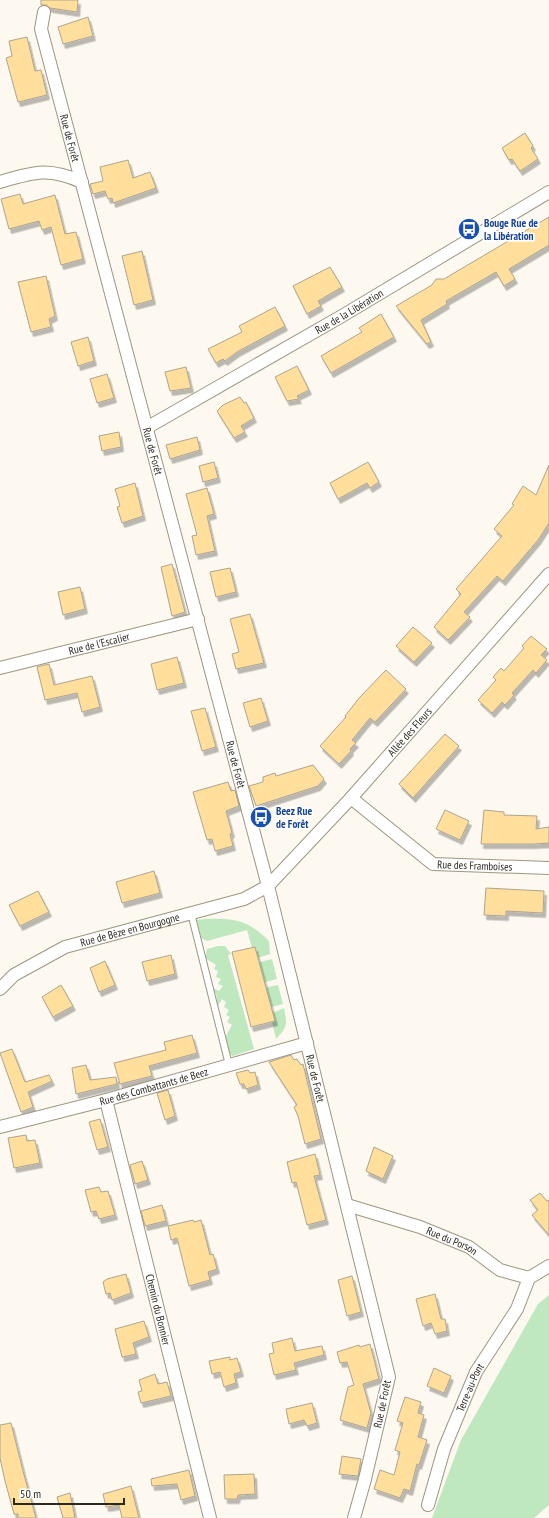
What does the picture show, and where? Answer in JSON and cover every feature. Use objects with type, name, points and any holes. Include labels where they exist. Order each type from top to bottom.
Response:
[{"type":"street","name":"Rue de Forêt","points":[[44,12],[41,29],[148,427],[268,886],[389,1377],[365,1479],[354,1518]]},
{"type":"street","points":[[0,182],[35,172],[63,174],[82,182]]},
{"type":"street","name":"Rue de la Libération","points":[[148,427],[342,316],[549,192]]},
{"type":"street","name":"Allée des Fleurs","points":[[268,886],[351,798],[549,574]]},
{"type":"street","name":"Rue de l'Escalier","points":[[0,668],[198,619]]},
{"type":"street","name":"Rue des Framboises","points":[[351,798],[433,864],[549,868]]},
{"type":"street","name":"Rue de Bèze en Bourgogne","points":[[0,989],[14,975],[65,947],[244,899],[268,886]]},
{"type":"street","name":"Rue des Combattants de Beez","points":[[0,1127],[106,1100],[306,1043]]},
{"type":"street","name":"Chemin du Bonnier","points":[[106,1100],[210,1518]]},
{"type":"street","name":"Rue du Porson","points":[[347,1205],[420,1227],[469,1247],[500,1270],[529,1278]]},
{"type":"street","points":[[529,1278],[549,1266]]},
{"type":"street","name":"Terre-au-Pont","points":[[428,1505],[444,1449],[476,1372],[517,1309],[529,1278]]},
{"type":"lane","points":[[191,913],[229,1065]]},
{"type":"green space","points":[[197,920],[233,920],[247,925],[269,941],[270,954],[255,959],[247,930],[207,941],[201,938]]},
{"type":"green space","points":[[225,946],[231,954],[228,955],[254,1049],[233,1056],[228,1053],[224,1039],[232,1025],[227,1022],[230,1017],[226,1015],[229,1010],[224,1007],[226,1002],[222,999],[216,1009],[216,994],[209,986],[219,991],[223,986],[218,984],[221,979],[216,977],[218,971],[214,969],[216,965],[205,958],[207,949]]},
{"type":"green space","points":[[272,959],[277,979],[262,983],[256,963]]},
{"type":"green space","points":[[278,985],[283,1004],[268,1008],[263,988]]},
{"type":"green space","points":[[284,1008],[286,1025],[276,1039],[270,1014]]},
{"type":"green space","points":[[549,1295],[549,1505],[534,1518],[432,1518],[461,1440],[538,1304]]},
{"type":"building","points":[[41,0],[78,0],[77,12],[50,8],[46,5],[41,5]]},
{"type":"building","points":[[88,17],[93,36],[63,44],[58,27]]},
{"type":"building","points":[[27,37],[35,71],[41,70],[47,95],[18,102],[6,58],[12,56],[9,41]]},
{"type":"building","points":[[525,133],[533,146],[531,148],[538,159],[520,171],[512,159],[509,160],[502,148]]},
{"type":"building","points":[[128,160],[133,178],[150,172],[156,188],[113,203],[112,198],[108,199],[105,191],[93,194],[90,184],[103,181],[100,167]]},
{"type":"building","points":[[20,194],[23,204],[55,195],[65,234],[76,232],[83,259],[61,265],[51,227],[42,230],[39,221],[9,229],[1,199]]},
{"type":"building","points":[[549,217],[549,245],[509,269],[515,279],[504,286],[496,272],[446,301],[447,304],[421,320],[431,342],[427,344],[396,306],[432,285],[436,279],[444,279]]},
{"type":"building","points":[[142,251],[153,300],[134,305],[122,256]]},
{"type":"building","points":[[330,267],[342,287],[318,301],[321,306],[307,314],[293,286]]},
{"type":"building","points":[[46,276],[55,316],[49,319],[51,327],[31,332],[18,282]]},
{"type":"building","points":[[275,307],[285,326],[237,352],[225,361],[223,359],[216,363],[208,349],[242,332],[239,326]]},
{"type":"building","points":[[381,314],[394,337],[331,373],[321,356],[362,332],[359,328]]},
{"type":"building","points":[[88,337],[94,361],[78,366],[71,342]]},
{"type":"building","points":[[297,366],[309,390],[297,396],[299,399],[287,401],[275,377]]},
{"type":"building","points":[[186,367],[191,388],[170,391],[165,372]]},
{"type":"building","points":[[107,374],[114,398],[97,403],[90,379]]},
{"type":"building","points":[[240,397],[244,403],[246,402],[254,418],[241,426],[245,432],[234,438],[217,411],[223,405]]},
{"type":"building","points":[[119,432],[121,447],[102,451],[99,436]]},
{"type":"building","points":[[197,437],[200,450],[170,459],[166,445]]},
{"type":"building","points":[[214,462],[218,478],[203,482],[199,466]]},
{"type":"building","points":[[368,462],[379,482],[370,488],[367,483],[338,499],[330,483]]},
{"type":"building","points":[[549,465],[549,523],[538,540],[503,581],[497,576],[464,612],[470,617],[448,640],[434,627],[461,594],[456,589],[502,536],[494,529],[514,505],[512,504],[523,486],[536,495]]},
{"type":"building","points":[[135,483],[143,516],[122,523],[117,507],[120,506],[115,489]]},
{"type":"building","points":[[207,488],[214,514],[207,516],[215,551],[196,555],[192,536],[197,535],[186,494]]},
{"type":"building","points":[[172,564],[185,612],[172,616],[161,567]]},
{"type":"building","points":[[230,568],[236,592],[216,597],[210,572]]},
{"type":"building","points":[[80,587],[85,609],[63,615],[58,592]]},
{"type":"building","points":[[250,614],[264,663],[236,669],[232,654],[239,652],[230,619]]},
{"type":"building","points":[[413,627],[432,643],[414,662],[396,646]]},
{"type":"building","points":[[531,636],[547,649],[541,655],[547,660],[536,673],[533,670],[512,693],[514,695],[505,705],[502,702],[492,713],[478,700],[496,680],[493,677],[501,668],[504,671],[524,648],[522,646]]},
{"type":"building","points":[[177,657],[184,683],[157,690],[151,664]]},
{"type":"building","points":[[49,664],[54,685],[92,676],[100,707],[82,712],[77,693],[45,700],[37,667]]},
{"type":"building","points":[[386,670],[406,689],[375,722],[370,718],[352,740],[356,743],[350,749],[351,751],[339,764],[320,746],[346,717],[345,716],[360,697]]},
{"type":"building","points":[[261,698],[268,721],[250,727],[243,703]]},
{"type":"building","points":[[205,708],[216,747],[202,751],[191,711]]},
{"type":"building","points":[[445,734],[459,746],[413,798],[399,784]]},
{"type":"building","points":[[313,765],[324,779],[318,786],[256,806],[249,786],[263,782],[263,777],[275,773],[276,776]]},
{"type":"building","points":[[228,782],[231,791],[235,790],[239,806],[226,811],[232,833],[230,834],[233,846],[215,851],[212,839],[207,840],[193,792]]},
{"type":"building","points":[[445,810],[469,821],[460,840],[436,829]]},
{"type":"building","points":[[484,810],[504,812],[504,815],[537,816],[536,829],[549,827],[549,843],[481,844]]},
{"type":"building","points":[[154,871],[160,893],[122,903],[116,882]]},
{"type":"building","points":[[486,888],[544,891],[543,913],[506,911],[506,916],[484,915]]},
{"type":"building","points":[[38,891],[49,912],[20,926],[9,905]]},
{"type":"building","points":[[255,947],[275,1021],[251,1027],[232,952]]},
{"type":"building","points":[[171,955],[175,974],[147,981],[142,962]]},
{"type":"building","points":[[105,961],[115,985],[99,992],[90,968]]},
{"type":"building","points":[[61,985],[73,1006],[53,1017],[42,997]]},
{"type":"building","points":[[192,1035],[197,1053],[149,1066],[152,1076],[120,1084],[114,1063],[166,1050],[164,1042]]},
{"type":"building","points":[[12,1049],[25,1082],[49,1075],[52,1081],[28,1092],[33,1107],[21,1112],[0,1053]]},
{"type":"building","points":[[291,1055],[294,1060],[297,1059],[301,1065],[303,1064],[321,1139],[305,1144],[298,1116],[294,1107],[297,1105],[269,1062]]},
{"type":"building","points":[[86,1065],[90,1080],[116,1077],[117,1084],[76,1094],[72,1068]]},
{"type":"building","points":[[248,1070],[250,1073],[255,1072],[258,1085],[246,1089],[244,1084],[240,1084],[236,1073]]},
{"type":"building","points":[[168,1090],[175,1116],[165,1120],[157,1093]]},
{"type":"building","points":[[100,1119],[108,1147],[97,1150],[89,1122]]},
{"type":"building","points":[[26,1135],[27,1141],[35,1140],[40,1163],[14,1168],[8,1138]]},
{"type":"building","points":[[374,1147],[393,1156],[383,1179],[366,1171]]},
{"type":"building","points":[[315,1154],[320,1175],[314,1176],[326,1220],[307,1225],[296,1182],[292,1183],[287,1162]]},
{"type":"building","points":[[142,1161],[148,1180],[135,1184],[130,1165]]},
{"type":"building","points":[[99,1187],[101,1192],[108,1191],[115,1215],[99,1219],[96,1211],[91,1212],[85,1190]]},
{"type":"building","points":[[540,1193],[547,1201],[549,1200],[549,1235],[532,1215],[538,1210],[530,1200]]},
{"type":"building","points":[[162,1205],[166,1221],[145,1226],[141,1211]]},
{"type":"building","points":[[193,1220],[194,1222],[201,1220],[210,1255],[213,1254],[217,1269],[208,1272],[210,1280],[189,1286],[177,1238],[171,1240],[168,1226]]},
{"type":"building","points":[[126,1274],[131,1293],[112,1300],[110,1293],[106,1294],[103,1282],[107,1279]]},
{"type":"building","points":[[352,1276],[361,1312],[347,1316],[338,1280]]},
{"type":"building","points":[[435,1294],[441,1319],[445,1319],[447,1331],[435,1334],[431,1323],[423,1326],[416,1299]]},
{"type":"building","points":[[144,1321],[149,1337],[133,1343],[136,1354],[122,1357],[115,1329]]},
{"type":"building","points":[[292,1338],[295,1351],[322,1346],[324,1355],[294,1363],[296,1370],[274,1375],[269,1354],[274,1353],[272,1343]]},
{"type":"building","points":[[370,1344],[379,1379],[363,1384],[371,1413],[367,1428],[340,1420],[348,1387],[354,1385],[347,1362],[340,1363],[337,1352],[359,1345],[360,1347]]},
{"type":"building","points":[[230,1357],[230,1360],[237,1358],[241,1372],[234,1374],[236,1383],[224,1387],[220,1372],[212,1374],[209,1361]]},
{"type":"building","points":[[434,1368],[451,1376],[444,1393],[427,1386]]},
{"type":"building","points":[[155,1374],[158,1384],[167,1382],[171,1396],[141,1403],[138,1392],[142,1391],[139,1380]]},
{"type":"building","points":[[405,1397],[421,1402],[418,1413],[424,1415],[418,1437],[427,1440],[419,1465],[417,1464],[410,1491],[404,1489],[400,1498],[374,1489],[380,1470],[394,1475],[400,1452],[395,1450],[403,1423],[397,1421]]},
{"type":"building","points":[[312,1403],[317,1423],[307,1426],[304,1420],[289,1424],[286,1409]]},
{"type":"building","points":[[11,1423],[36,1518],[18,1518],[18,1514],[14,1514],[5,1481],[0,1458],[0,1425]]},
{"type":"building","points":[[342,1456],[361,1459],[358,1476],[339,1474]]},
{"type":"building","points":[[189,1470],[195,1496],[181,1500],[177,1484],[152,1486],[151,1479]]},
{"type":"building","points":[[254,1474],[255,1494],[238,1495],[237,1499],[225,1499],[224,1475]]},
{"type":"building","points":[[131,1486],[139,1518],[122,1518],[119,1505],[106,1507],[103,1494]]},
{"type":"building","points":[[70,1493],[75,1518],[63,1518],[57,1497]]},
{"type":"place","name":"Bouge Rue de la Libération","points":[[469,229]]},
{"type":"place","name":"Beez Rue de Forêt","points":[[261,817]]}]
